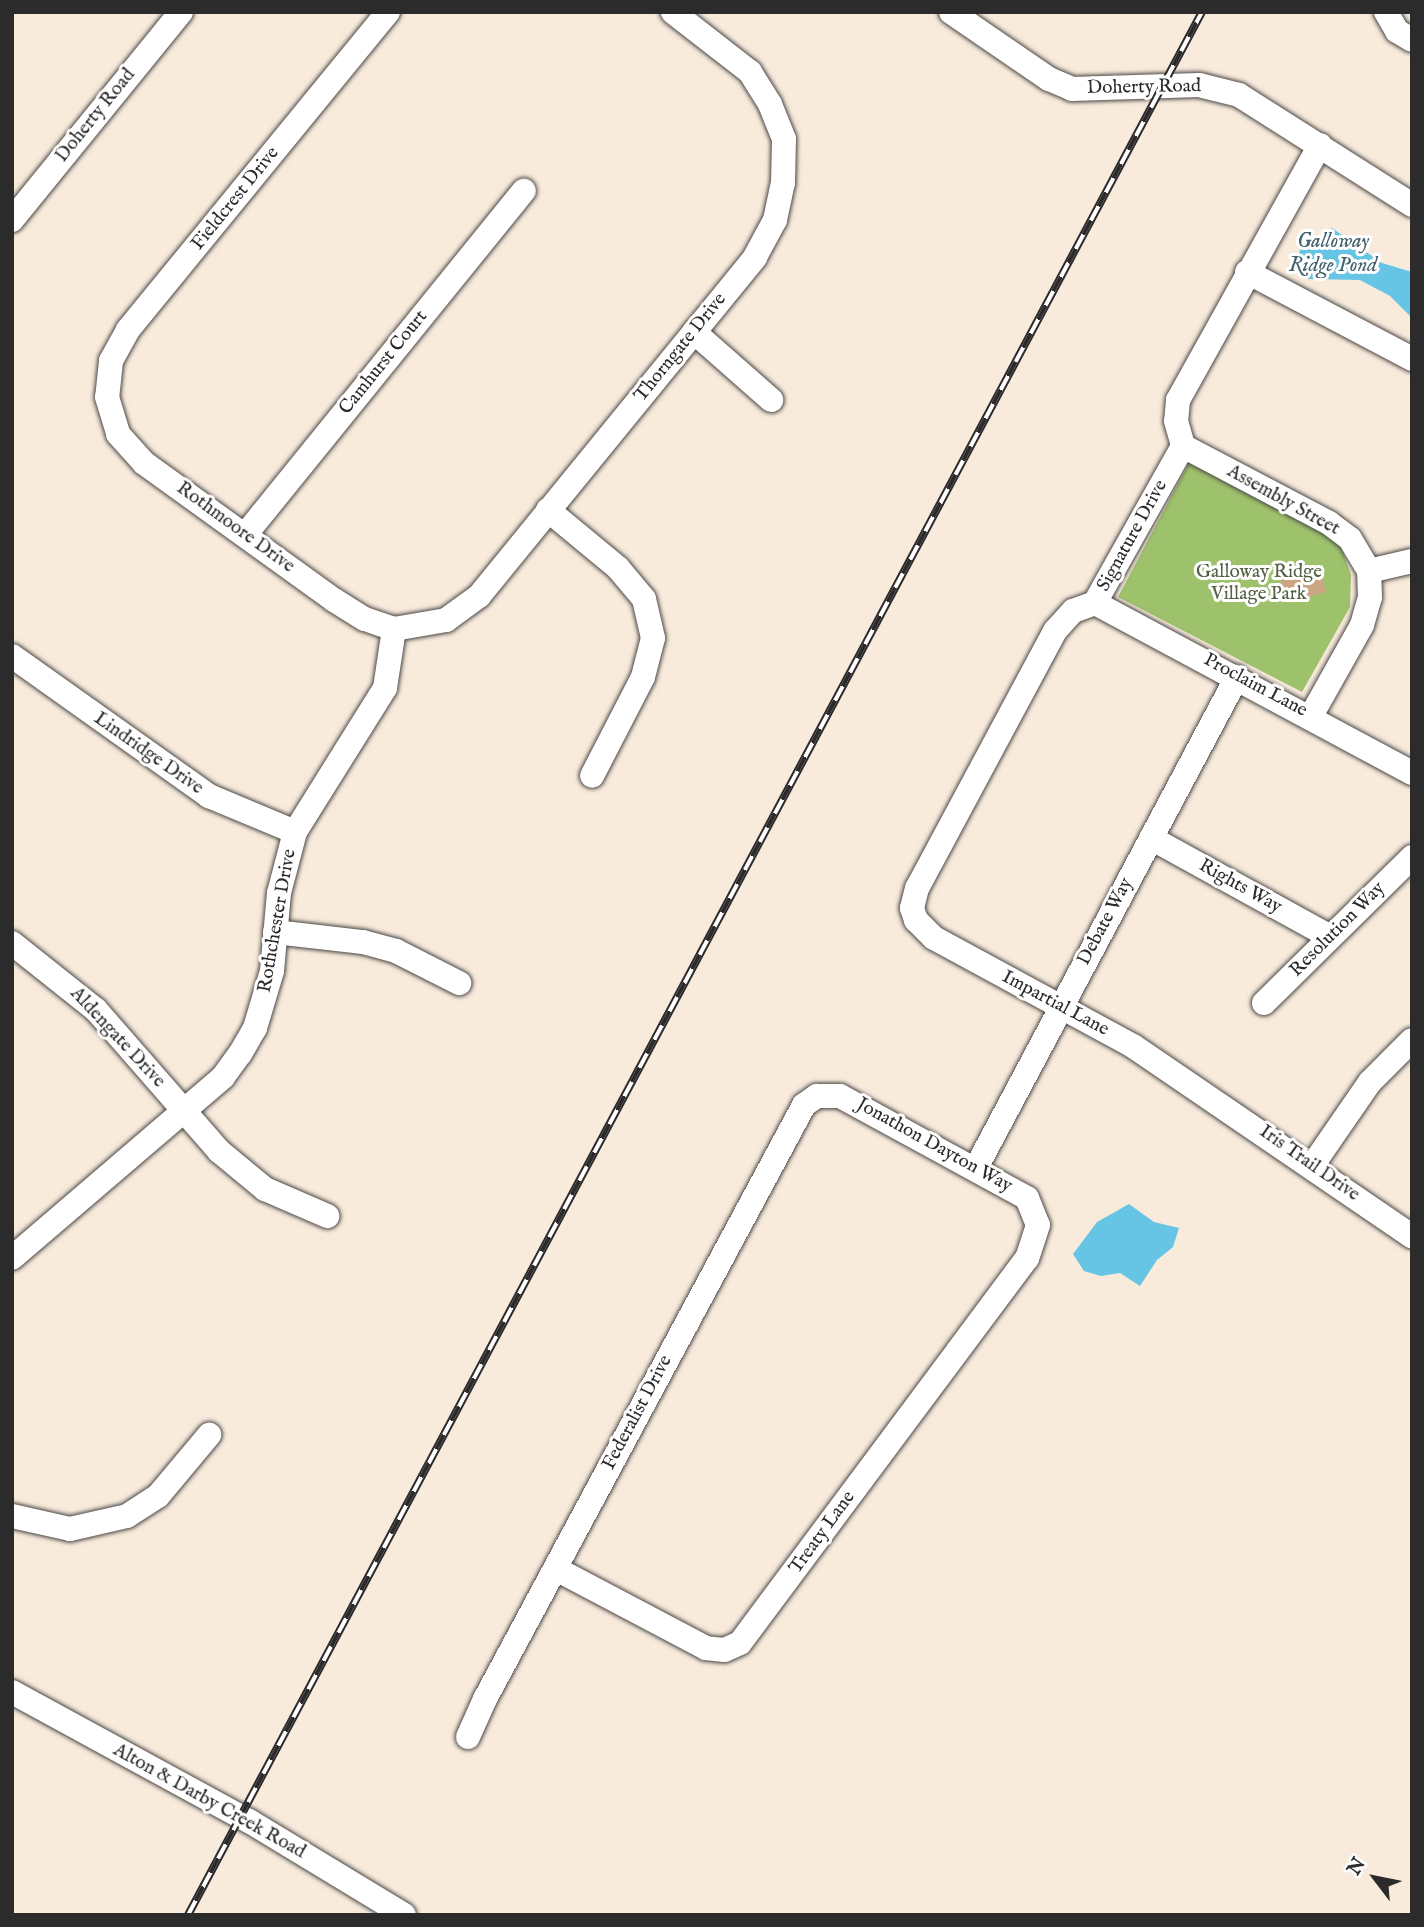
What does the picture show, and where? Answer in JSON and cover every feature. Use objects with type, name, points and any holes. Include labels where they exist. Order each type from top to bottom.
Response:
[{"type":"street","name":"Doherty Road","points":[[12,220],[181,12]]},
{"type":"street","name":"Fieldcrest Drive","points":[[107,397],[111,361],[128,330],[388,12]]},
{"type":"street","name":"Thorngate Drive","points":[[394,629],[429,626],[465,608],[755,257],[775,220],[783,183],[783,139],[750,72],[673,12]]},
{"type":"street","name":"Doherty Road","points":[[951,12],[1060,85],[1097,90],[1178,86],[1225,89],[1320,145],[1412,205]]},
{"type":"street","points":[[1386,14],[1412,40]]},
{"type":"street","points":[[1183,446],[1176,421],[1178,400],[1320,145]]},
{"type":"street","name":"Camhurst Court","points":[[245,535],[524,191]]},
{"type":"street","points":[[1247,272],[1412,359]]},
{"type":"street","points":[[694,332],[771,400]]},
{"type":"street","name":"Rothmoore Drive","points":[[107,397],[118,434],[144,463],[334,600],[365,619],[394,629]]},
{"type":"street","name":"Assembly Street","points":[[1183,446],[1329,523],[1350,539],[1369,571]]},
{"type":"street","name":"Signature Drive","points":[[912,908],[916,888],[1055,631],[1073,611],[1095,603],[1183,446]]},
{"type":"street","points":[[548,510],[618,568],[644,599],[653,639],[643,677],[592,776]]},
{"type":"street","points":[[1311,716],[1362,625],[1370,597],[1369,571],[1412,561]]},
{"type":"street","name":"Proclaim Lane","points":[[1095,603],[1311,716],[1412,773]]},
{"type":"street","name":"Rothchester Drive","points":[[12,1258],[223,1077],[255,1028],[272,971],[285,864],[295,832],[385,688],[394,629]]},
{"type":"street","name":"Lindridge Drive","points":[[12,656],[209,796],[295,832]]},
{"type":"street","name":"Debate Way","points":[[976,1168],[1237,677]]},
{"type":"street","name":"Rights Way","points":[[1151,838],[1330,937]]},
{"type":"street","name":"Resolution Way","points":[[1264,1003],[1412,857]]},
{"type":"street","name":"Impartial Lane","points":[[912,908],[916,920],[934,938],[1063,1006],[1207,1093]]},
{"type":"street","points":[[275,932],[396,951],[459,983]]},
{"type":"street","name":"Aldengate Drive","points":[[12,943],[96,1010],[219,1151],[265,1189],[327,1216]]},
{"type":"street","points":[[1312,1166],[1370,1082],[1412,1040]]},
{"type":"street","name":"Iris Trail Drive","points":[[1207,1093],[1412,1236]]},
{"type":"street","name":"Jonathon Dayton Way","points":[[817,1096],[840,1096],[1027,1198],[1035,1209],[1037,1234],[1027,1258]]},
{"type":"street","name":"Federalist Drive","points":[[468,1737],[784,1139],[804,1105],[817,1096]]},
{"type":"street","name":"Treaty Lane","points":[[556,1569],[706,1648],[724,1650],[740,1643],[1027,1258]]},
{"type":"street","points":[[12,1516],[70,1529],[127,1516],[158,1496],[209,1435]]},
{"type":"street","name":"Alton & Darby Creek Road","points":[[12,1692],[249,1821],[404,1915]]},
{"type":"green space","name":"Galloway Ridge Village Park","points":[[1189,463],[1309,523],[1340,544],[1351,575],[1350,607],[1302,692],[1118,597]]},
{"type":"water","name":"Galloway Ridge Pond","points":[[1332,228],[1382,263],[1412,272],[1412,318],[1390,296],[1360,280],[1308,279],[1296,265],[1300,250]]},
{"type":"water","points":[[1129,1204],[1154,1222],[1179,1228],[1173,1247],[1157,1260],[1140,1286],[1120,1273],[1101,1276],[1084,1271],[1073,1254],[1097,1222]]},
{"type":"building","points":[[1320,568],[1326,592],[1287,603],[1281,579]]},
{"type":"railway","points":[[188,1915],[1202,12]]}]
